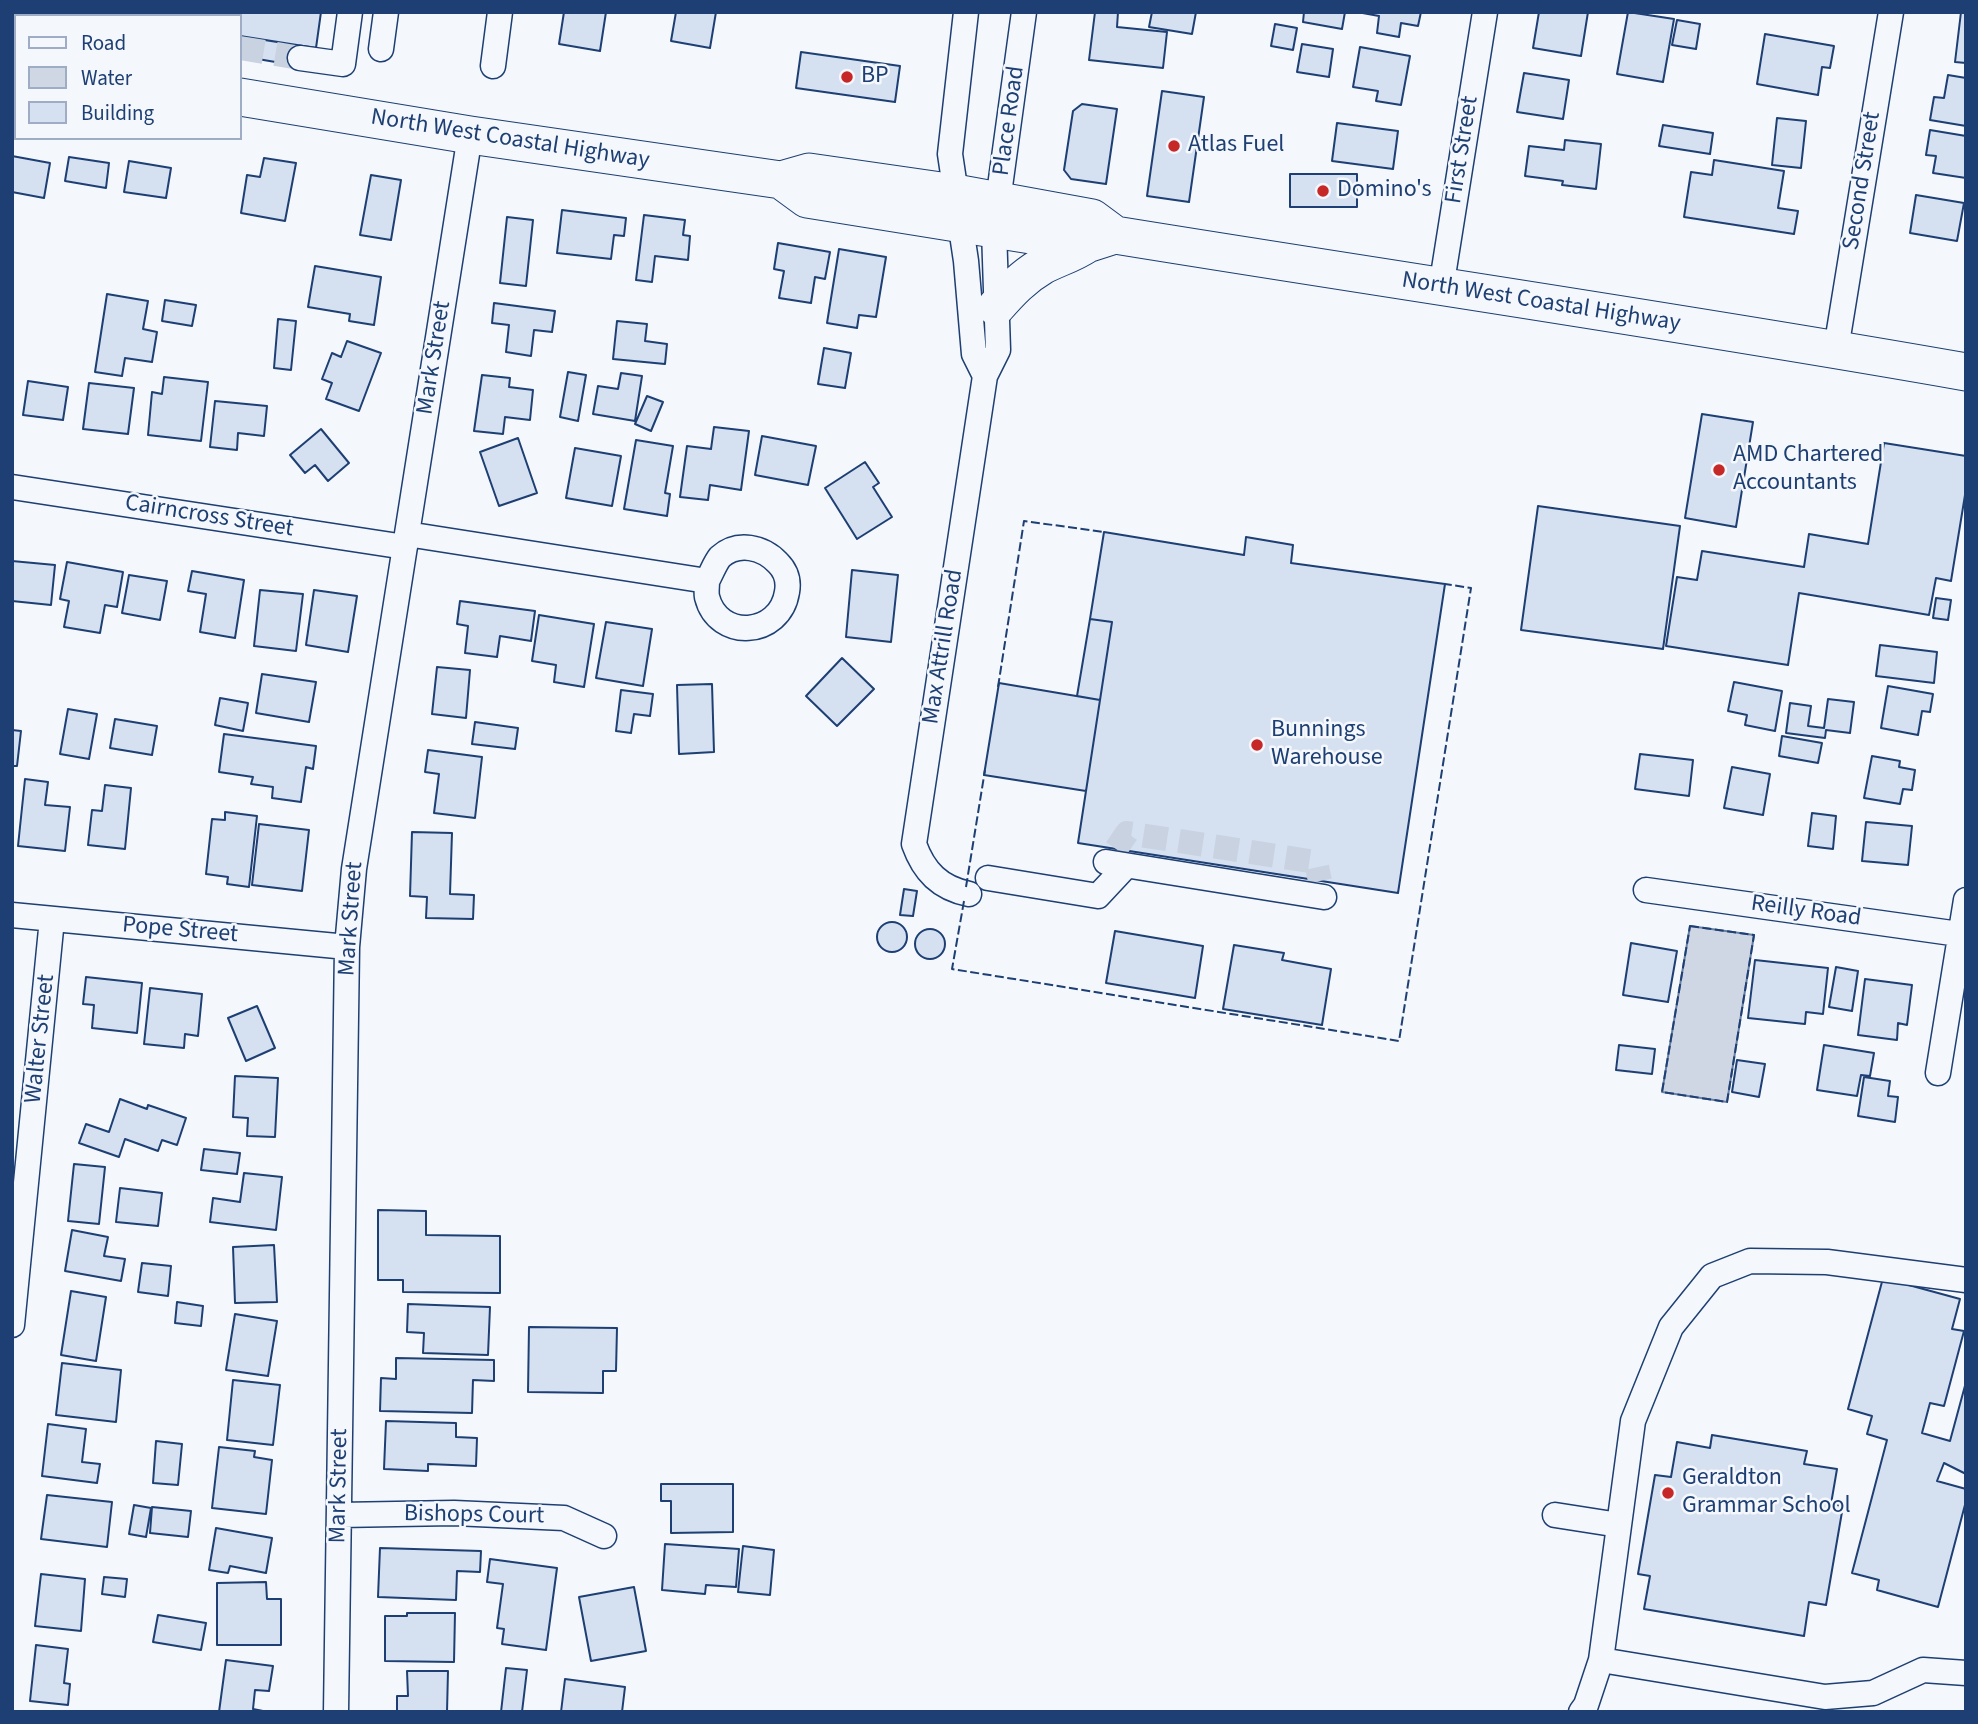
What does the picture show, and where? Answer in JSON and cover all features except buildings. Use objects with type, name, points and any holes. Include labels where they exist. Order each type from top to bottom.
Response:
[{"type":"highway","name":"North West Coastal Highway","points":[[242,97],[470,135],[781,180],[809,172],[977,212],[1092,218],[1101,239],[1441,288],[1836,349],[1966,372]]},
{"type":"highway","points":[[996,307],[1016,285],[1043,265],[1101,239]]},
{"type":"street","points":[[343,64],[350,12]]},
{"type":"street","points":[[300,58],[357,66],[365,12]]},
{"type":"street","points":[[381,49],[386,12]]},
{"type":"street","points":[[493,66],[500,12]]},
{"type":"street","name":"Place Road","points":[[966,12],[950,154],[977,212]]},
{"type":"street","name":"Place Road","points":[[977,212],[1024,12]]},
{"type":"street","name":"First Street","points":[[1441,288],[1485,12]]},
{"type":"street","name":"Second Street","points":[[1836,349],[1891,12]]},
{"type":"street","name":"Mark Street","points":[[336,1712],[347,947],[354,869],[470,135]]},
{"type":"street","name":"Max Attrill Road","points":[[977,212],[996,307],[998,350],[985,376],[914,844],[919,857],[930,874],[944,887],[1098,896],[1116,864],[1324,897]]},
{"type":"street","name":"Max Attrill Road","points":[[977,212],[966,261],[974,354],[985,376]]},
{"type":"street","name":"Cairncross Street","points":[[12,487],[707,581]]},
{"type":"street","name":"Reilly Road","points":[[1646,890],[1963,935]]},
{"type":"street","points":[[1938,1073],[1963,935],[1966,900]]},
{"type":"street","name":"Pope Street","points":[[12,915],[347,947]]},
{"type":"street","name":"Walter Street","points":[[12,1325],[52,919]]},
{"type":"street","points":[[1581,1712],[1586,1705],[1601,1660],[1633,1420],[1671,1327],[1712,1276],[1750,1261],[1827,1262],[1966,1280]]},
{"type":"street","name":"Bishops Court","points":[[339,1515],[454,1513],[564,1518],[604,1536]]},
{"type":"street","points":[[1555,1515],[1619,1525]]},
{"type":"street","points":[[1601,1660],[1825,1697],[1873,1693],[1923,1670],[1966,1673]]},
{"type":"water","points":[[1690,926],[1754,935],[1727,1102],[1662,1092]]},
{"type":"tunnel","points":[[242,48],[300,58]]},
{"type":"tunnel","points":[[1116,849],[1127,833],[1316,862],[1320,881]]},
{"type":"fence","points":[[998,687],[1024,521],[1104,532]]},
{"type":"fence","points":[[964,901],[952,969],[1399,1041],[1471,588],[1445,584]]},
{"type":"fence","points":[[966,887],[985,770]]},
{"type":"fence","points":[[1690,926],[1754,935],[1727,1102],[1662,1092],[1690,926]]},
{"type":"place","name":"BP","points":[[847,77]]},
{"type":"place","name":"Atlas Fuel","points":[[1174,146]]},
{"type":"place","name":"Domino's","points":[[1323,191]]},
{"type":"place","name":"AMD Chartered Accountants","points":[[1719,470]]},
{"type":"place","name":"Bunnings Warehouse","points":[[1257,745]]},
{"type":"place","name":"Geraldton Grammar School","points":[[1668,1493]]}]
